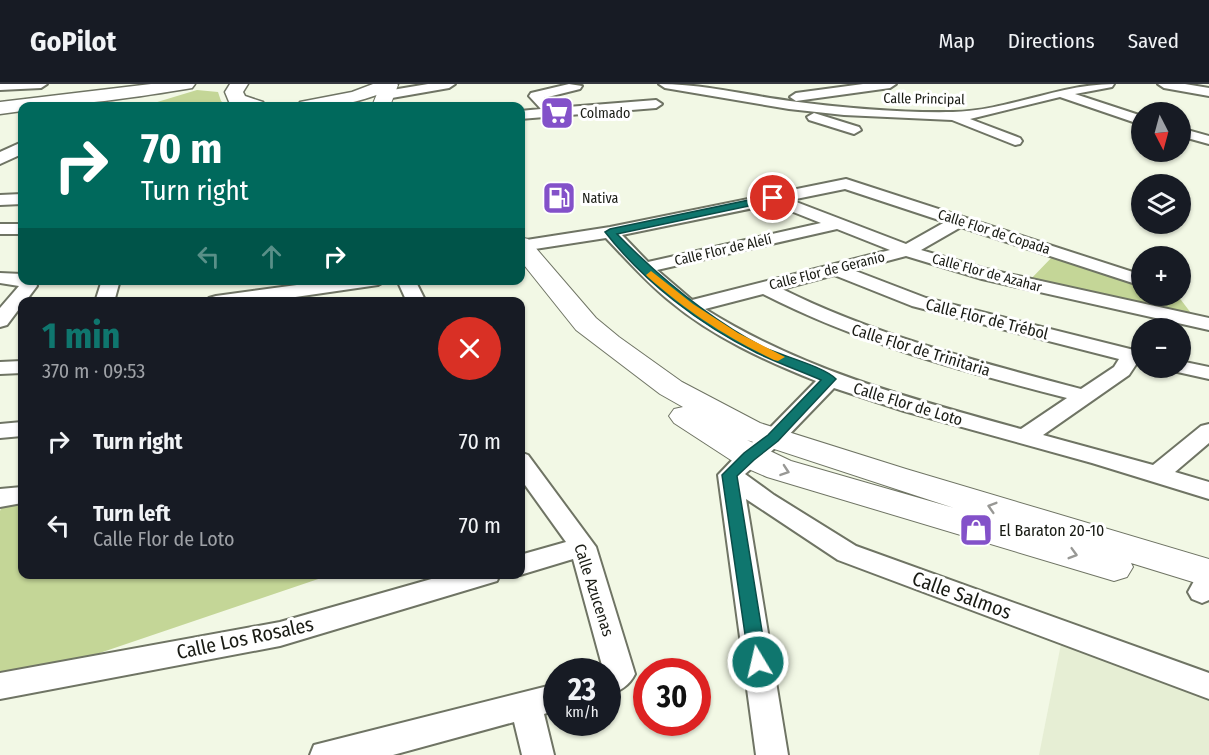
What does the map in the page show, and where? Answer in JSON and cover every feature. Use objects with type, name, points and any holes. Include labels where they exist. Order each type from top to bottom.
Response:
[{"type":"main road","points":[[0,102],[89,84]]},
{"type":"main road","points":[[240,84],[234,92],[237,100],[243,102]]},
{"type":"main road","points":[[87,102],[193,85]]},
{"type":"main road","points":[[143,102],[193,85]]},
{"type":"main road","points":[[57,102],[193,85]]},
{"type":"main road","points":[[330,102],[386,93]]},
{"type":"main road","points":[[0,108],[18,106]]},
{"type":"main road","points":[[0,113],[18,111]]},
{"type":"main road","points":[[0,121],[18,120]]},
{"type":"main road","points":[[525,260],[590,349],[628,378],[717,438],[751,457],[1207,585]]},
{"type":"street","points":[[0,86],[41,84]]},
{"type":"street","points":[[386,93],[449,84]]},
{"type":"street","name":"Calle Principal","points":[[665,84],[785,99],[844,111],[953,116],[981,114],[1060,93],[1108,84]]},
{"type":"street","points":[[785,99],[890,84]]},
{"type":"street","points":[[1164,84],[1209,92]]},
{"type":"street","points":[[551,112],[535,96],[576,86]]},
{"type":"street","points":[[1060,93],[1131,117]]},
{"type":"street","points":[[785,99],[800,113],[854,130]]},
{"type":"street","points":[[525,115],[656,104]]},
{"type":"street","points":[[953,116],[1015,141]]},
{"type":"street","points":[[1191,135],[1209,140]]},
{"type":"street","points":[[0,159],[18,149]]},
{"type":"street","name":"Calle Flor de Copada","points":[[773,198],[846,184],[1131,277]]},
{"type":"street","points":[[525,254],[610,232],[773,198]]},
{"type":"street","name":"Calle Flor de Azahar","points":[[773,198],[906,251],[993,276],[1209,324]]},
{"type":"street","points":[[0,200],[18,200]]},
{"type":"street","name":"Calle Flor de Geranio","points":[[689,306],[906,251],[959,221]]},
{"type":"street","name":"Calle Flor de Alelí","points":[[644,268],[838,224]]},
{"type":"street","points":[[0,229],[18,229]]},
{"type":"street","name":"Calle Flor de Loto","points":[[610,232],[644,268],[689,306],[761,350],[830,379],[909,406],[1209,490]]},
{"type":"street","name":"Calle Flor de Trébol","points":[[836,270],[892,293],[927,304],[1131,355]]},
{"type":"street","points":[[0,278],[18,280]]},
{"type":"street","points":[[19,297],[27,285]]},
{"type":"street","points":[[253,297],[341,285]]},
{"type":"street","name":"Calle Flor de Trinitaria","points":[[764,287],[803,308],[869,336],[1084,396]]},
{"type":"street","points":[[0,321],[18,298]]},
{"type":"street","points":[[1024,437],[1122,371],[1131,362]]},
{"type":"street","points":[[0,368],[18,367]]},
{"type":"street","points":[[1191,369],[1209,373]]},
{"type":"street","points":[[772,755],[751,457],[830,379]]},
{"type":"street","points":[[0,431],[18,429]]},
{"type":"street","points":[[1157,474],[1209,431]]},
{"type":"street","name":"Calle Salmos","points":[[751,457],[765,501],[847,553],[1209,686]]},
{"type":"street","name":"Calle Azucenas","points":[[525,467],[583,547],[609,658]]},
{"type":"street","points":[[525,564],[583,547]]},
{"type":"street","name":"Calle Los Rosales","points":[[0,686],[280,634],[470,579]]},
{"type":"street","points":[[326,755],[376,750],[543,701]]},
{"type":"street","points":[[526,706],[538,755]]},
{"type":"shaded area","points":[[1061,644],[1209,700],[1209,755],[1039,755]]},
{"type":"green space","points":[[197,90],[218,92],[222,102],[157,102]]},
{"type":"green space","points":[[1056,253],[1131,279],[1131,306],[1186,306],[1197,321],[1191,318],[1184,318],[1027,283]]},
{"type":"green space","points":[[18,499],[18,579],[318,579],[17,681],[0,684],[0,511],[4,501]]},
{"type":"slow traffic","points":[[651,275],[671,293],[734,336],[778,357]]},
{"type":"place","name":"Colmado","points":[[557,113]]},
{"type":"place","name":"Nativa","points":[[559,198]]},
{"type":"place","name":"El Baraton 20-10","points":[[976,530]]},
{"type":"route","points":[[758,662],[730,475],[749,456],[773,438],[830,379],[761,350],[734,336],[689,306],[644,268],[610,232],[773,198]]}]
